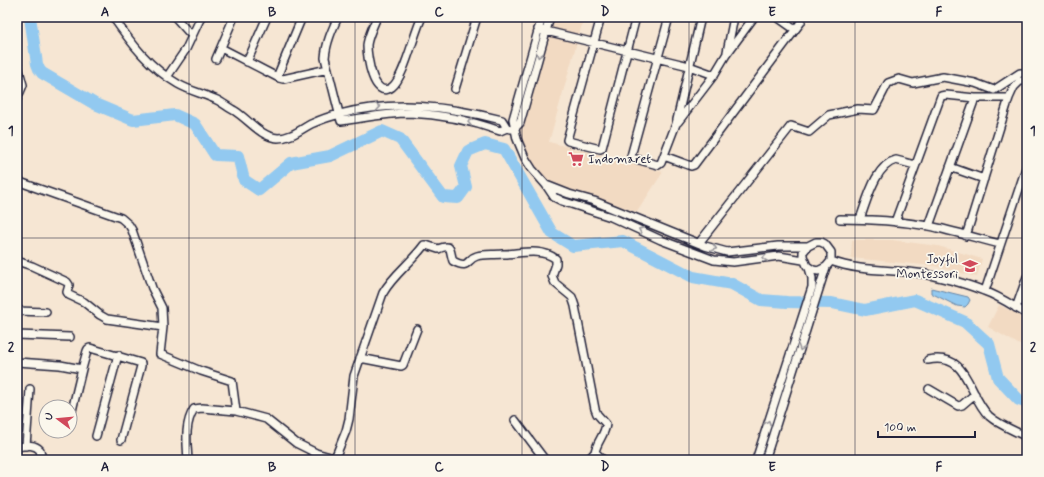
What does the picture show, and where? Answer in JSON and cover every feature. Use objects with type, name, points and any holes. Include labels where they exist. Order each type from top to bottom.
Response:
[{"type":"street","points":[[113,17],[135,47],[153,66],[167,77],[178,85],[216,100],[236,112],[268,136],[279,138],[288,137],[311,124],[340,114],[393,105],[454,109],[502,120],[517,139],[524,158],[554,197],[611,217],[661,240],[714,260],[733,262],[779,256],[803,260]]},
{"type":"street","points":[[175,17],[192,36]]},
{"type":"street","points":[[167,77],[184,52],[201,17]]},
{"type":"street","points":[[216,59],[234,17]]},
{"type":"street","points":[[247,62],[267,17]]},
{"type":"street","points":[[277,77],[302,17]]},
{"type":"street","points":[[338,17],[330,35],[325,58],[341,122],[408,113],[453,118],[500,131],[510,129],[520,123],[550,17]]},
{"type":"street","points":[[377,17],[366,44],[372,79],[381,88],[387,89],[392,87],[405,66],[417,27],[422,17]]},
{"type":"street","points":[[455,89],[477,17]]},
{"type":"street","points":[[510,129],[542,17]]},
{"type":"street","points":[[601,17],[568,141],[601,149],[626,50],[636,17]]},
{"type":"street","points":[[669,17],[631,156],[632,158],[659,165],[676,124],[701,17]]},
{"type":"street","points":[[726,55],[734,17]]},
{"type":"street","points":[[676,124],[714,75],[726,55],[754,17]]},
{"type":"street","points":[[776,17],[794,29]]},
{"type":"street","points":[[664,156],[691,166],[694,165],[794,29],[801,22]]},
{"type":"street","points":[[538,29],[690,66],[714,75]]},
{"type":"street","points":[[221,48],[283,79],[328,69]]},
{"type":"street","points":[[17,63],[23,85],[17,99]]},
{"type":"street","points":[[698,243],[791,126],[809,132],[829,115],[858,108],[874,110],[888,83],[899,79],[913,83],[942,77],[976,83],[994,90],[1020,73],[1027,73]]},
{"type":"street","points":[[966,236],[1009,98],[1014,87],[1020,81],[1027,81]]},
{"type":"street","points":[[895,222],[941,96],[1009,98]]},
{"type":"street","points":[[929,226],[975,98]]},
{"type":"street","points":[[453,118],[454,109]]},
{"type":"street","points":[[860,219],[875,180],[888,164],[896,160],[915,165]]},
{"type":"street","points":[[985,291],[1027,165]]},
{"type":"street","points":[[950,168],[984,179]]},
{"type":"street","points":[[17,181],[121,218],[125,221],[132,230],[152,288],[162,308],[163,327],[160,352],[161,355],[232,381],[236,410]]},
{"type":"street","points":[[546,185],[569,194],[594,201],[698,243],[727,252],[778,246],[808,246]]},
{"type":"street","points":[[592,211],[594,201]]},
{"type":"street","points":[[840,219],[860,219],[929,226],[1000,244]]},
{"type":"street","points":[[756,460],[812,287],[812,278],[809,268],[803,260],[803,252],[808,246],[816,242],[825,244],[831,252],[828,264],[765,460]]},
{"type":"street","points":[[188,460],[187,433],[189,419],[194,409],[202,408],[236,410],[266,419],[296,443],[316,453],[338,459],[350,411],[354,376],[383,293],[388,285],[416,256],[424,245],[438,249],[444,246],[448,247],[451,250],[453,261],[463,264],[467,264],[476,256],[481,255],[538,252],[552,256],[556,262],[552,275],[553,280],[572,297],[575,306],[595,409],[597,414],[606,424],[604,434],[598,442],[596,452],[588,460]]},
{"type":"street","points":[[17,262],[32,266],[67,282],[70,285],[68,292],[69,295],[84,302],[100,316],[107,319],[163,327]]},
{"type":"street","points":[[809,268],[818,271],[828,264],[924,274],[985,291],[1027,314]]},
{"type":"street","points":[[1016,308],[1027,277]]},
{"type":"street","points":[[17,312],[46,312]]},
{"type":"street","points":[[360,358],[399,366],[403,365],[417,329]]},
{"type":"street","points":[[17,335],[70,337]]},
{"type":"street","points":[[75,399],[88,349],[90,348],[118,355],[141,363],[121,440]]},
{"type":"street","points":[[96,436],[118,355]]},
{"type":"street","points":[[928,360],[949,360],[965,376],[982,409],[1000,423],[1027,437]]},
{"type":"street","points":[[17,362],[60,365],[82,369]]},
{"type":"street","points":[[26,446],[30,389]]},
{"type":"street","points":[[929,389],[958,406],[962,405],[975,394]]},
{"type":"street","points":[[515,420],[545,460]]},
{"type":"street","points":[[17,447],[32,445],[38,448],[41,453],[42,460]]},
{"type":"street","points":[[596,452],[603,460]]},
{"type":"shaded area","points":[[549,17],[584,17],[549,142],[663,172],[637,212],[548,182],[527,155],[518,135]]},
{"type":"shaded area","points":[[852,240],[892,240],[938,246],[982,259],[977,277],[934,266],[851,258]]},
{"type":"shaded area","points":[[999,305],[1027,319],[1027,349],[988,327]]},
{"type":"water","points":[[931,288],[968,297],[970,300],[965,307],[957,306],[931,293]]},
{"type":"waterway","points":[[30,17],[37,64],[42,73],[95,104],[133,120],[175,115],[195,124],[215,155],[238,156],[244,180],[259,190],[291,163],[330,156],[382,131],[400,139],[443,197],[458,198],[466,187],[461,166],[468,151],[485,144],[504,149],[552,233],[573,246],[623,241],[693,277],[732,284],[761,300],[832,303],[865,310],[915,300],[965,322],[989,344],[998,378],[1019,400],[1027,403]]},
{"type":"place","name":"Indomaret","points":[[576,159]]},
{"type":"place","name":"Joyful Montessori","points":[[970,266]]}]
